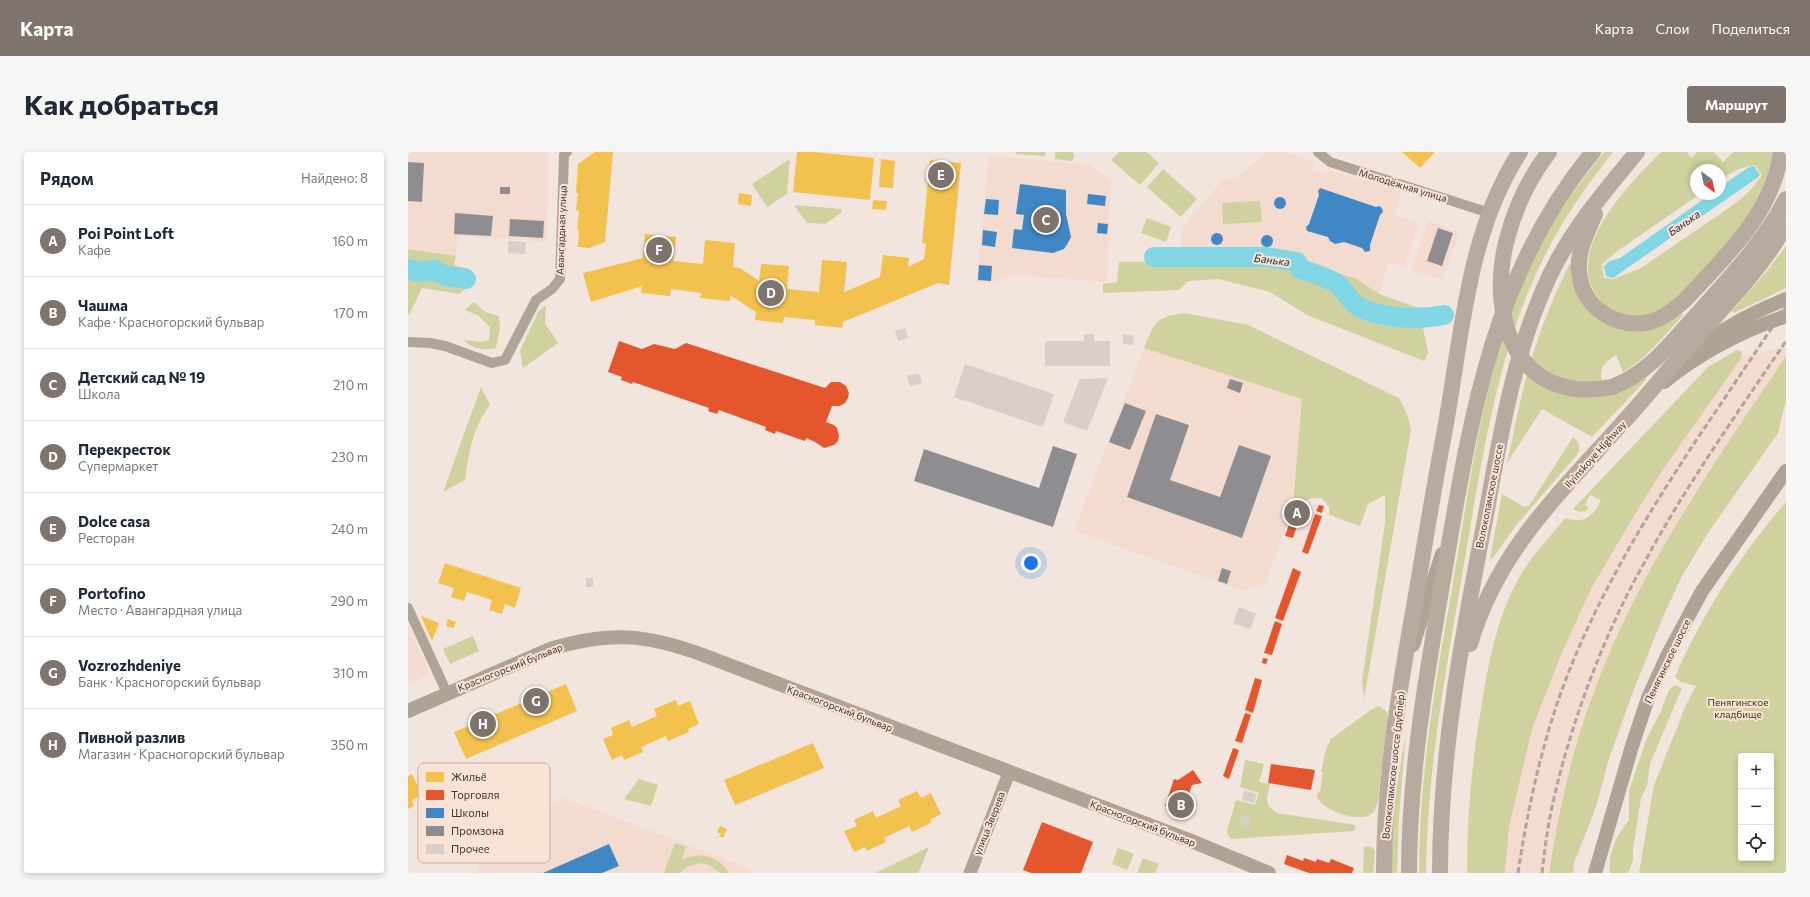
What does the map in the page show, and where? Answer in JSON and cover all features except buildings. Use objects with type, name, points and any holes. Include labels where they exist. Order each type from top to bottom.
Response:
[{"type":"main road","points":[[1401,682],[1475,260],[1490,213],[1509,168],[1520,152]]},
{"type":"main road","points":[[1549,152],[1540,163],[1522,195],[1507,240],[1502,270],[1501,293],[1503,314],[1507,330],[1525,363],[1548,381],[1564,388],[1595,390],[1612,387],[1635,376],[1664,350],[1745,261],[1776,219],[1786,199]]},
{"type":"main road","points":[[1409,873],[1409,834],[1417,753],[1428,667],[1455,513],[1474,412],[1484,369],[1510,292],[1525,257],[1559,197],[1592,152]]},
{"type":"main road","name":"Волоколамское шоссе","points":[[1440,873],[1440,833],[1444,772],[1451,711],[1472,584],[1501,432],[1520,353],[1535,310],[1570,237],[1607,187],[1637,152]]},
{"type":"main road","points":[[1607,187],[1583,241],[1580,254],[1580,279],[1582,288],[1593,305],[1609,317],[1628,323],[1648,322],[1667,314],[1685,300],[1749,228],[1773,185],[1781,152]]},
{"type":"main road","name":"Ilyinskoye Highway","points":[[1451,711],[1475,627],[1489,594],[1504,565],[1523,537],[1762,263],[1786,225]]},
{"type":"main road","points":[[1636,408],[1678,371],[1706,342],[1724,329],[1752,313],[1786,299]]},
{"type":"main road","points":[[1678,371],[1720,345],[1755,327],[1786,316]]},
{"type":"main road","name":"Пенягинское шоссе","points":[[1595,873],[1632,746],[1648,698],[1668,654],[1702,591],[1786,471]]},
{"type":"main road","points":[[1401,682],[1455,513]]},
{"type":"main road","name":"Красногорский бульвар","points":[[408,711],[550,649],[573,642],[596,638],[625,636],[650,640],[703,655],[1009,773],[1212,849],[1269,873]]},
{"type":"main road","name":"Волоколамское шоссе (дублёр)","points":[[1384,872],[1387,803],[1401,682]]},
{"type":"street","name":"Авангардная улица","points":[[408,342],[430,343],[445,346],[492,363],[505,360],[536,300],[552,289],[560,279],[564,155],[567,152]]},
{"type":"street","name":"Молодёжная улица","points":[[1318,152],[1330,162],[1490,213]]},
{"type":"street","points":[[408,608],[448,693]]},
{"type":"street","name":"улица Зверева","points":[[970,873],[1009,773]]},
{"type":"shaded area","points":[[408,152],[548,152],[547,242],[458,236],[456,256],[408,248]]},
{"type":"shaded area","points":[[1266,152],[1285,152],[1316,162],[1311,169],[1322,173],[1330,169],[1402,191],[1395,215],[1419,223],[1405,267],[1389,262],[1379,294],[1357,279],[1254,250],[1181,247],[1182,227],[1222,181],[1239,176]]},
{"type":"shaded area","points":[[989,155],[1091,165],[1111,181],[1107,282],[1012,275],[990,284],[976,283]]},
{"type":"shaded area","points":[[1428,221],[1459,232],[1443,280],[1411,270]]},
{"type":"shaded area","points":[[1786,346],[1786,356],[1689,501],[1642,585],[1566,783],[1549,873],[1505,873],[1509,827],[1532,729],[1561,655],[1591,589],[1662,471],[1742,357]]},
{"type":"shaded area","points":[[1144,348],[1302,399],[1293,505],[1266,583],[1243,591],[1074,531]]},
{"type":"shaded area","points":[[408,626],[430,674],[408,684]]},
{"type":"shaded area","points":[[565,798],[751,869],[750,873],[476,873],[480,863],[550,863],[550,805]]},
{"type":"green space","points":[[1016,152],[1045,152],[1045,156],[1016,154]]},
{"type":"green space","points":[[1055,152],[1073,152],[1074,156],[1072,161],[1055,159]]},
{"type":"green space","points":[[1119,152],[1147,152],[1159,163],[1140,185],[1111,160]]},
{"type":"green space","points":[[1604,152],[1613,152],[1566,217],[1533,280],[1517,322],[1504,365],[1483,453],[1442,693],[1429,801],[1426,873],[1419,873],[1425,763],[1435,691],[1476,449],[1496,361],[1509,318],[1525,276],[1545,236],[1558,214]]},
{"type":"green space","points":[[1661,152],[1687,152],[1691,158],[1697,152],[1714,152],[1723,162],[1733,152],[1774,152],[1766,182],[1760,197],[1745,222],[1721,252],[1690,284],[1662,309],[1651,314],[1639,316],[1626,315],[1614,311],[1604,304],[1591,286],[1588,266],[1592,245],[1602,224],[1615,203]],"holes":[[[1690,164],[1726,164],[1726,176],[1737,170],[1755,165],[1762,175],[1750,191],[1736,203],[1641,268],[1614,279],[1604,278],[1602,264],[1616,252],[1691,200],[1690,200]]]},
{"type":"green space","points":[[790,159],[787,194],[767,207],[752,184]]},
{"type":"green space","points":[[1163,169],[1197,199],[1181,217],[1147,187]]},
{"type":"green space","points":[[1260,201],[1262,222],[1223,224],[1222,203]]},
{"type":"green space","points":[[794,205],[842,209],[841,213],[825,224],[807,223]]},
{"type":"green space","points":[[1147,218],[1171,227],[1166,242],[1141,233]]},
{"type":"green space","points":[[1786,246],[1786,288],[1734,313],[1732,311],[1766,272]]},
{"type":"green space","points":[[408,249],[456,256],[454,265],[469,269],[475,280],[459,294],[422,288],[409,315]]},
{"type":"green space","points":[[1254,250],[1297,260],[1357,279],[1379,294],[1419,308],[1428,353],[1424,361],[1307,315],[1270,292],[1218,279],[1188,281],[1179,290],[1103,293],[1103,284],[1117,282],[1119,262],[1229,261]]},
{"type":"green space","points":[[1571,264],[1614,327],[1624,330],[1642,331],[1658,327],[1683,313],[1683,315],[1648,353],[1623,372],[1616,355],[1602,368],[1601,377],[1607,394],[1625,390],[1645,378],[1646,380],[1592,437],[1542,409],[1507,463],[1522,392],[1529,367],[1544,322],[1569,265]]},
{"type":"green space","points":[[474,302],[485,312],[499,316],[500,328],[496,348],[488,349],[475,347],[464,340],[481,342],[489,340],[490,327],[479,316],[465,310]]},
{"type":"green space","points":[[546,305],[545,323],[558,343],[523,368],[520,351],[538,312]]},
{"type":"green space","points":[[1184,313],[1248,325],[1399,398],[1407,414],[1411,430],[1364,699],[1362,681],[1385,523],[1385,495],[1368,504],[1360,526],[1329,514],[1329,507],[1322,498],[1313,498],[1293,505],[1302,399],[1144,348],[1157,322],[1167,317]]},
{"type":"green space","points":[[1737,350],[1741,351],[1742,357],[1662,471],[1634,516],[1591,589],[1561,655],[1532,729],[1509,827],[1505,873],[1467,873],[1468,830],[1475,745],[1491,654],[1500,622],[1512,591],[1525,568],[1565,518],[1571,520],[1582,520],[1587,518],[1595,511],[1601,500],[1590,495],[1585,505],[1589,507],[1586,511],[1579,512],[1573,509],[1708,367]]},
{"type":"green space","points":[[1786,356],[1786,404],[1778,433],[1708,533],[1682,576],[1662,619],[1631,697],[1608,762],[1596,807],[1574,863],[1573,873],[1549,873],[1556,830],[1576,745],[1608,656],[1652,567],[1677,524],[1730,439]]},
{"type":"green space","points":[[481,387],[490,405],[479,422],[473,440],[465,480],[443,492]]},
{"type":"green space","points":[[1573,437],[1579,445],[1577,455],[1517,524],[1492,559],[1490,559],[1502,494],[1524,507],[1529,506]]},
{"type":"green space","name":"Пенягинское кладбище","points":[[1786,502],[1786,873],[1639,873],[1654,785],[1686,705],[1696,686],[1681,682],[1675,677],[1697,630],[1724,585],[1753,542]]},
{"type":"green space","points":[[473,636],[479,651],[450,664],[443,649]]},
{"type":"green space","points":[[1675,685],[1682,688],[1650,764],[1647,786],[1641,798],[1633,849],[1633,861],[1628,873],[1610,873],[1610,858],[1614,845],[1620,832],[1629,820],[1629,791],[1646,740],[1660,713],[1669,690]]},
{"type":"green space","points":[[1379,706],[1386,711],[1388,717],[1378,802],[1372,814],[1364,817],[1349,816],[1333,811],[1320,802],[1317,797],[1318,792],[1320,792],[1323,772],[1321,772],[1326,749],[1331,739],[1372,709]]},
{"type":"green space","points":[[1406,733],[1399,816],[1397,873],[1391,873],[1392,814]]},
{"type":"green space","points":[[1245,760],[1264,764],[1259,782],[1270,784],[1267,801],[1270,807],[1277,813],[1356,825],[1354,831],[1231,839],[1227,830],[1236,800],[1255,805],[1259,793],[1240,787]]},
{"type":"green space","points":[[639,779],[658,785],[651,806],[624,799]]},
{"type":"green space","points":[[675,843],[686,847],[682,860],[695,856],[708,857],[720,863],[729,873],[720,873],[709,865],[700,863],[687,867],[680,873],[664,873]]},
{"type":"green space","points":[[1370,846],[1375,852],[1373,873],[1363,873],[1364,847]]},
{"type":"green space","points":[[929,847],[918,873],[875,873]]},
{"type":"green space","points":[[1118,848],[1134,854],[1127,870],[1112,864]]},
{"type":"green space","points":[[1143,858],[1159,864],[1155,873],[1137,873]]},
{"type":"water","points":[[1754,166],[1760,175],[1726,200],[1726,183],[1749,167]]},
{"type":"water","points":[[1702,200],[1725,200],[1613,278],[1606,276],[1604,266],[1610,261],[1620,258]]},
{"type":"waterway","name":"Банька","points":[[1154,257],[1266,257],[1297,262],[1300,269],[1324,277],[1337,284],[1357,306],[1370,312],[1402,318],[1424,318],[1444,315]]},
{"type":"waterway","name":"Банька","points":[[408,269],[419,272],[434,270],[446,276],[466,279]]},
{"type":"railway","points":[[1518,873],[1531,799],[1557,703],[1593,616],[1625,555],[1660,496],[1786,307]]},
{"type":"railway","points":[[1542,873],[1549,822],[1565,757],[1586,690],[1613,625],[1643,565],[1676,508],[1786,341]]},
{"type":"place","name":"Dolce casa","points":[[941,175]]},
{"type":"place","name":"Детский сад № 19","points":[[1046,220]]},
{"type":"place","name":"Portofino","points":[[659,250]]},
{"type":"place","name":"Перекресток","points":[[771,293]]},
{"type":"place","name":"Poi Point Loft","points":[[1297,513]]},
{"type":"place","name":"Vozrozhdeniye","points":[[536,701]]},
{"type":"place","name":"Пивной разлив","points":[[483,724]]},
{"type":"place","name":"Чашма","points":[[1181,805]]}]
